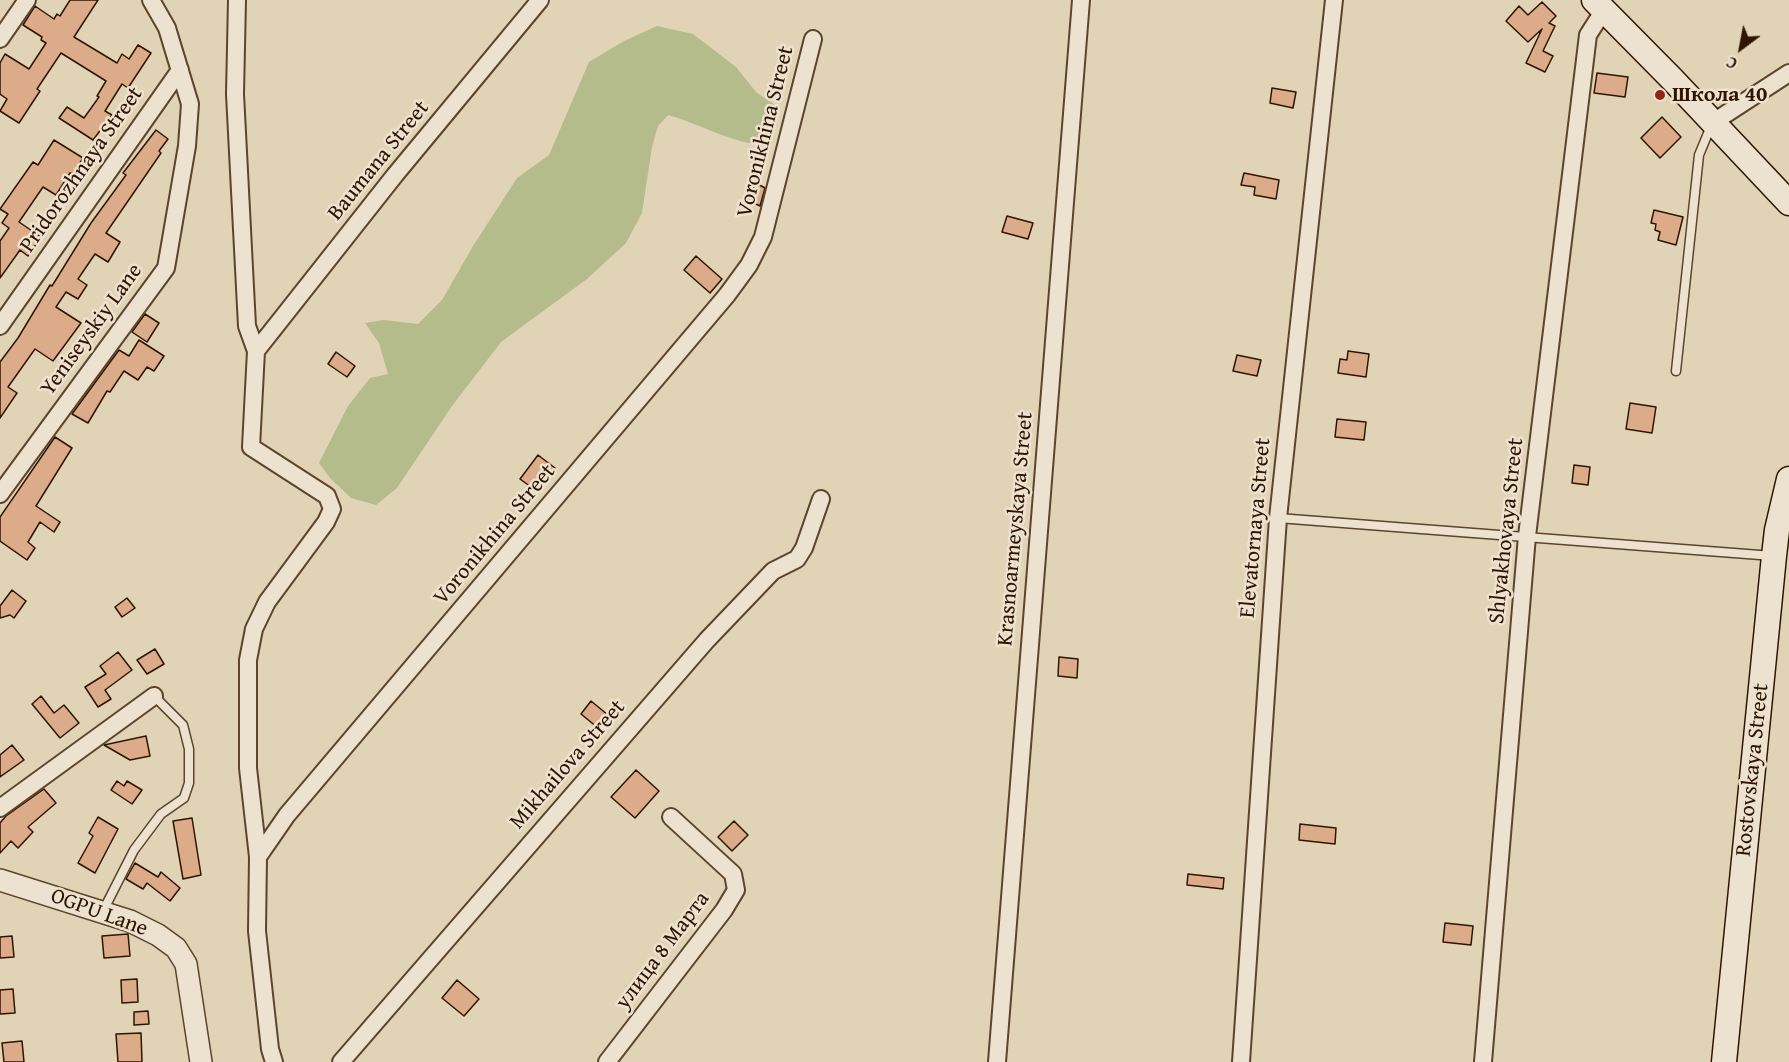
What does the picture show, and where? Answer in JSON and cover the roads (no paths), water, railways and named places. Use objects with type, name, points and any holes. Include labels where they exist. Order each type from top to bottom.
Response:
[{"type":"main road","points":[[1599,5],[1789,203]]},
{"type":"main road","name":"Rostovskaya Street","points":[[1724,1062],[1774,556],[1777,530],[1789,479]]},
{"type":"street","points":[[0,39],[27,0]]},
{"type":"street","name":"Yeniseyskiy Lane","points":[[0,494],[166,268],[187,146],[190,104],[167,28],[151,0]]},
{"type":"street","points":[[237,0],[235,105],[248,326],[256,351],[250,447],[327,496],[332,509],[326,522],[267,602],[254,629],[248,660],[248,768],[258,857],[256,931],[270,1049],[274,1062]]},
{"type":"street","name":"Baumana Street","points":[[256,351],[395,175],[540,0]]},
{"type":"street","name":"Krasnoarmeyskaya Street","points":[[997,1062],[1081,0]]},
{"type":"street","name":"Elevatornaya Street","points":[[1241,1062],[1278,518],[1334,0]]},
{"type":"street","name":"Shlyakhovaya Street","points":[[1483,1062],[1527,536],[1588,35],[1599,5]]},
{"type":"street","name":"Voronikhina Street","points":[[258,857],[287,815],[727,295],[749,265],[763,237],[813,39]]},
{"type":"street","name":"Pridorozhnaya Street","points":[[0,326],[180,70]]},
{"type":"street","points":[[1712,123],[1789,73]]},
{"type":"street","name":"Mikhailova Street","points":[[341,1062],[707,640],[772,571],[797,559],[804,548],[821,499]]},
{"type":"street","points":[[0,808],[154,696]]},
{"type":"street","name":"улица 8 Марта","points":[[607,1062],[724,910],[736,890],[733,874],[671,817]]},
{"type":"street","name":"OGPU Lane","points":[[0,880],[130,921],[158,935],[176,948],[186,964],[201,1062]]},
{"type":"lane","points":[[1676,371],[1699,154],[1712,123]]},
{"type":"lane","points":[[1278,518],[1774,556]]},
{"type":"lane","points":[[103,912],[134,850],[161,814],[184,798],[189,783],[189,749],[183,725],[154,696]]},
{"type":"place","name":"Школа 40","points":[[1660,95]]}]
